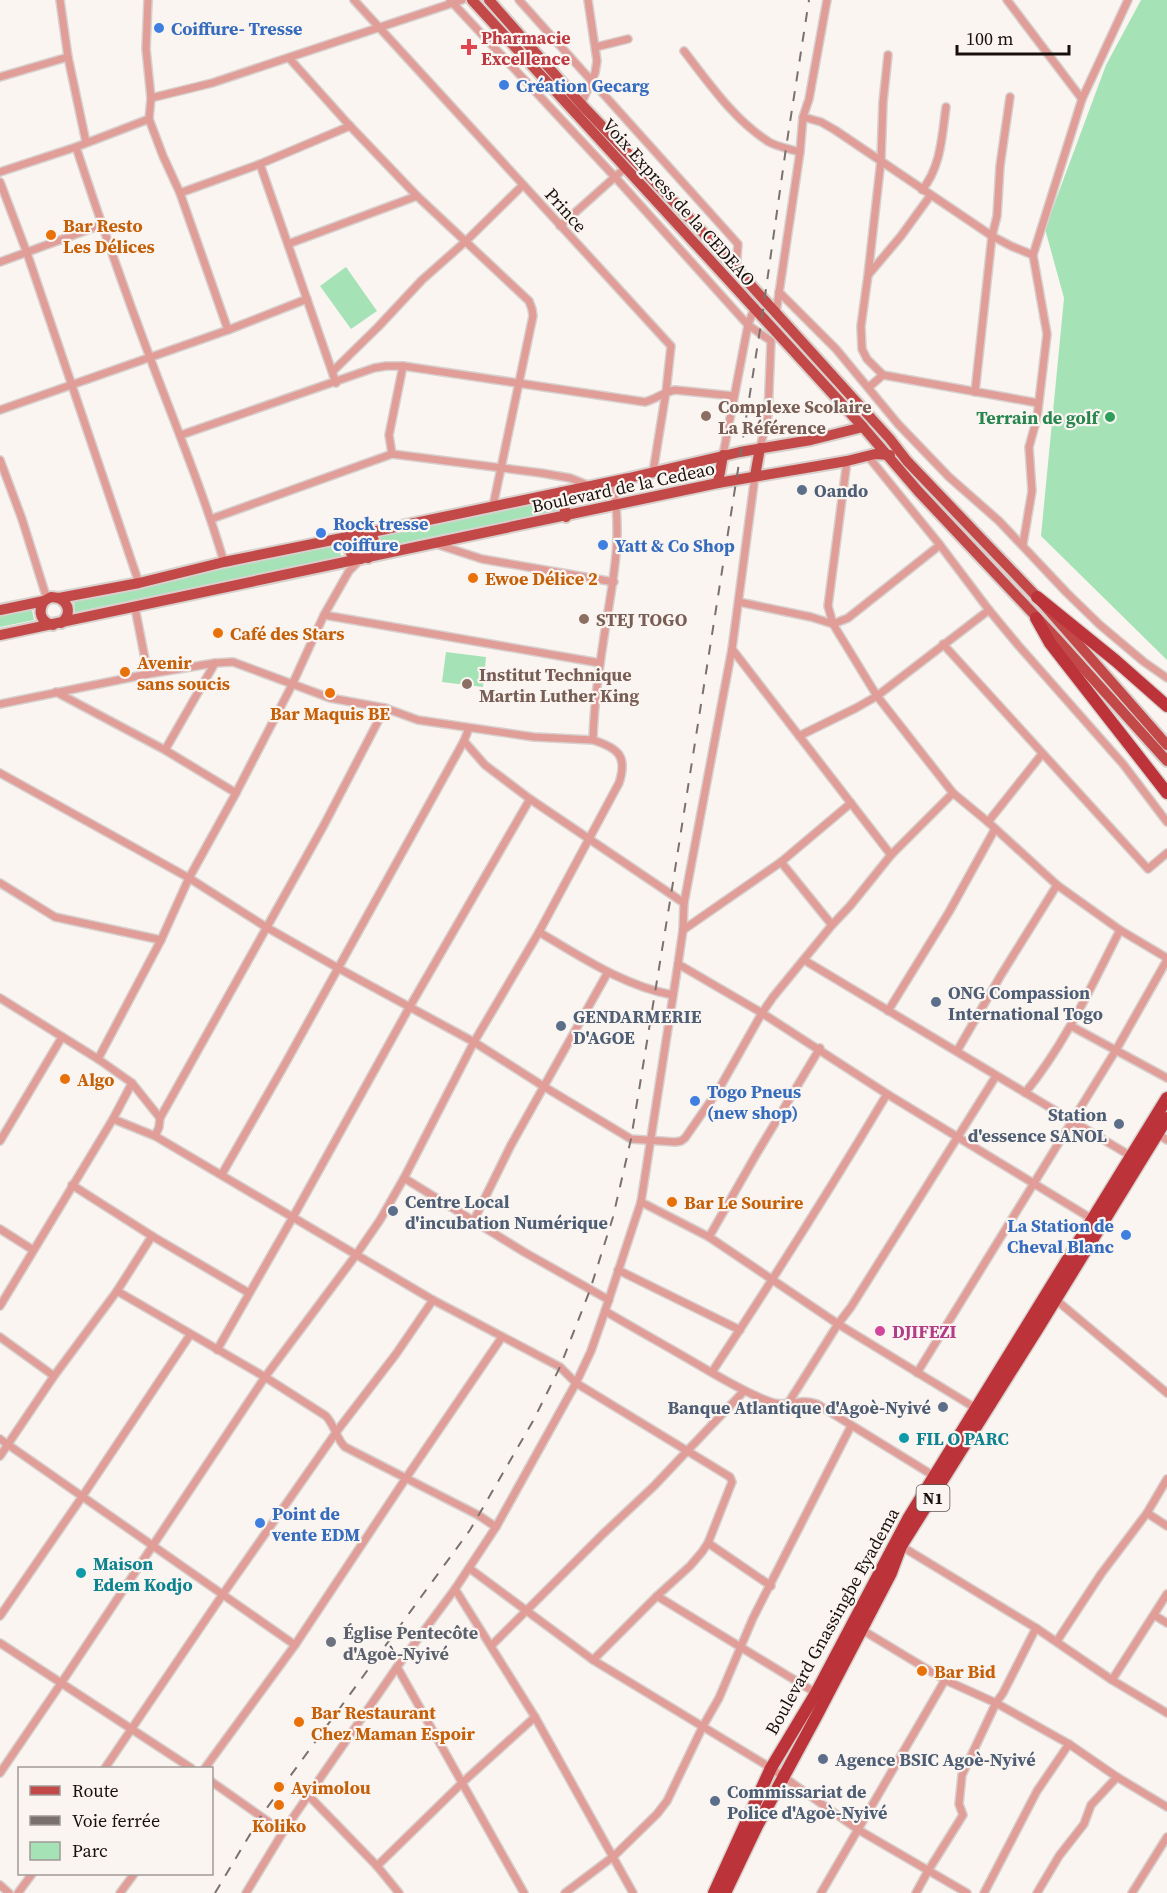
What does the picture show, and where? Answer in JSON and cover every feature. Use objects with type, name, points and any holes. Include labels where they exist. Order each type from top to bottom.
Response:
[{"type":"highway","points":[[1037,597],[1167,706]]},
{"type":"highway","points":[[1036,618],[1050,643],[1167,793]]},
{"type":"highway","name":"Boulevard Gnassingbe Eyadema","points":[[725,1893],[783,1776],[818,1715],[856,1627],[908,1519],[934,1476],[1055,1299],[1167,1098]]},
{"type":"highway","name":"Boulevard Gnassingbe Eyadema","points":[[714,1893],[771,1768],[891,1573],[901,1546],[1092,1219],[1135,1159],[1162,1137],[1167,1118]]},
{"type":"main road","name":"Voix Express de la CEDEAO","points":[[472,0],[1167,761]]},
{"type":"main road","points":[[489,0],[581,104],[736,269],[890,439],[907,461],[1037,597],[1167,745]]},
{"type":"main road","points":[[863,427],[874,435],[890,439]]},
{"type":"main road","name":"Boulevard de la Cedeao","points":[[0,610],[139,583],[224,562],[352,536],[359,532],[367,533],[590,486],[723,455],[811,440],[863,427]]},
{"type":"main road","points":[[755,476],[760,448]]},
{"type":"main road","points":[[886,453],[907,461]]},
{"type":"main road","name":"Boulevard de la Cedeao","points":[[0,635],[718,483],[886,453]]},
{"type":"main road","points":[[718,483],[723,455]]},
{"type":"main road","points":[[562,492],[566,517]]},
{"type":"main road","points":[[352,536],[348,543],[349,550],[353,556],[364,559],[374,552],[375,545],[373,538],[367,533]]},
{"type":"main road","points":[[50,599],[65,602],[68,610],[66,618],[57,624],[46,622],[41,616],[41,608],[50,599]]},
{"type":"street","points":[[60,0],[68,57],[86,142]]},
{"type":"street","points":[[148,0],[146,49],[151,98],[149,119],[180,193],[228,330]]},
{"type":"street","name":"Prince","points":[[354,0],[671,346],[653,472]]},
{"type":"street","points":[[151,98],[212,83],[462,0]]},
{"type":"street","points":[[519,0],[738,244],[736,269]]},
{"type":"street","points":[[581,104],[595,73],[597,61],[588,0]]},
{"type":"street","points":[[776,314],[803,117],[809,99],[827,0]]},
{"type":"street","points":[[1007,0],[1083,99]]},
{"type":"street","points":[[1023,544],[1032,491],[1029,447],[1037,418],[1047,334],[1033,255],[1083,99],[1128,0]]},
{"type":"street","points":[[451,2],[615,177],[748,325],[771,341],[768,415],[760,448]]},
{"type":"street","points":[[596,47],[628,39]]},
{"type":"street","points":[[684,51],[716,91],[749,126],[771,143],[800,152]]},
{"type":"street","points":[[888,55],[883,102],[881,160],[861,326],[862,349],[867,359],[883,375],[1038,403]]},
{"type":"street","points":[[0,77],[68,57]]},
{"type":"street","points":[[289,58],[417,196],[529,301],[533,316],[493,506]]},
{"type":"street","points":[[975,392],[992,236],[997,216],[1000,166],[1010,97]]},
{"type":"street","points":[[922,190],[930,180],[940,151],[946,107]]},
{"type":"street","points":[[803,117],[821,122],[992,236],[1033,255]]},
{"type":"street","points":[[0,172],[76,147],[149,119]]},
{"type":"street","points":[[180,193],[260,164],[350,126]]},
{"type":"street","points":[[76,147],[101,225],[181,435],[224,562]]},
{"type":"street","points":[[260,164],[336,383]]},
{"type":"street","points":[[560,226],[625,168]]},
{"type":"street","points":[[0,182],[27,253],[139,583]]},
{"type":"street","points":[[333,371],[422,280],[523,185]]},
{"type":"street","points":[[288,244],[417,196]]},
{"type":"street","points":[[868,275],[901,236],[930,196]]},
{"type":"street","points":[[0,262],[101,225]]},
{"type":"street","points":[[779,292],[836,349],[898,423],[949,477],[999,520],[1066,593],[1100,625],[1137,657],[1167,678]]},
{"type":"street","points":[[0,410],[228,330],[307,299]]},
{"type":"street","points":[[723,455],[748,325],[754,309]]},
{"type":"street","points":[[181,435],[386,366],[403,366],[645,402],[675,390],[734,396]]},
{"type":"street","points":[[392,454],[389,435],[403,366]]},
{"type":"street","points":[[869,387],[883,375]]},
{"type":"street","points":[[211,519],[392,454],[501,466],[570,478],[590,486]]},
{"type":"street","points":[[867,455],[989,610],[1123,764],[1167,822]]},
{"type":"street","points":[[0,460],[50,599]]},
{"type":"street","points":[[847,461],[828,606],[833,624],[878,696],[953,793],[1057,885],[1120,930],[1167,959],[1116,1050],[917,1373]]},
{"type":"street","points":[[246,1893],[283,1832],[496,1527],[576,1383],[591,1351],[640,1202],[678,964],[684,903],[732,649],[755,476]]},
{"type":"street","points":[[593,740],[600,663],[614,582],[617,506],[612,481]]},
{"type":"street","points":[[436,544],[482,559],[614,582]]},
{"type":"street","points":[[739,602],[811,617],[833,624],[848,618],[940,545]]},
{"type":"street","points":[[98,1059],[161,940],[189,878],[236,794],[324,615],[349,570],[364,559]]},
{"type":"street","points":[[135,608],[148,674]]},
{"type":"street","points":[[799,736],[878,696],[989,610]]},
{"type":"street","points":[[324,615],[600,663]]},
{"type":"street","points":[[943,644],[1148,869],[1167,853]]},
{"type":"street","points":[[732,649],[891,855]]},
{"type":"street","points":[[0,704],[148,674],[233,662],[330,698],[386,708],[418,720],[534,738],[593,740],[607,744],[614,750],[622,760],[624,769],[589,840],[474,1042],[404,1178],[356,1255],[265,1377],[0,1773]]},
{"type":"street","points":[[165,750],[215,663]]},
{"type":"street","points":[[56,692],[165,750],[236,794]]},
{"type":"street","points":[[155,1136],[160,1118],[324,825],[386,708]]},
{"type":"street","points":[[222,1174],[338,969],[464,741],[469,728]]},
{"type":"street","points":[[464,741],[484,765],[530,799],[684,903]]},
{"type":"street","points":[[988,822],[1042,754]]},
{"type":"street","points":[[0,773],[189,878],[338,969],[474,1042],[631,1139],[675,1142],[685,1138],[719,1089],[773,997],[891,855],[953,793]]},
{"type":"street","points":[[217,1350],[409,1008],[530,799]]},
{"type":"street","points":[[683,930],[781,862],[851,803]]},
{"type":"street","points":[[888,1011],[949,912],[995,829]]},
{"type":"street","points":[[781,862],[832,925]]},
{"type":"street","points":[[0,883],[55,917],[161,940]]},
{"type":"street","points":[[957,1051],[1057,885]]},
{"type":"street","points":[[1025,1093],[1040,1075],[1071,1026],[1120,930]]},
{"type":"street","points":[[538,932],[608,972],[655,992],[673,995]]},
{"type":"street","points":[[804,960],[1135,1159]]},
{"type":"street","points":[[678,964],[820,1048],[887,1094],[1092,1219]]},
{"type":"street","points":[[473,1222],[511,1145],[608,972]]},
{"type":"street","points":[[0,998],[132,1083],[160,1118]]},
{"type":"street","points":[[1071,1026],[1167,1078]]},
{"type":"street","points":[[0,1141],[62,1037]]},
{"type":"street","points":[[709,1238],[820,1048]]},
{"type":"street","points":[[787,1405],[996,1076]]},
{"type":"street","points":[[0,1306],[113,1119],[132,1083]]},
{"type":"street","points":[[712,1372],[773,1279],[887,1094]]},
{"type":"street","points":[[113,1119],[155,1136],[433,1300],[560,1367],[576,1383],[732,1479],[708,1543],[690,1566],[593,1660]]},
{"type":"street","points":[[404,1178],[473,1222],[609,1300]]},
{"type":"street","points":[[72,1185],[152,1236],[249,1293]]},
{"type":"street","points":[[640,1202],[709,1238],[838,1324],[980,1411]]},
{"type":"street","points":[[0,1229],[33,1250]]},
{"type":"street","points":[[0,1456],[54,1376],[117,1291],[152,1236]]},
{"type":"street","points":[[618,1270],[740,1330]]},
{"type":"street","points":[[117,1291],[265,1377],[326,1416],[345,1447],[478,1515],[496,1527]]},
{"type":"street","points":[[1055,1299],[1167,1393]]},
{"type":"street","points":[[106,1767],[223,1593],[433,1300]]},
{"type":"street","points":[[605,1311],[744,1391],[778,1405],[801,1401],[817,1404],[934,1476]]},
{"type":"street","points":[[0,1616],[190,1335]]},
{"type":"street","points":[[0,1337],[54,1376]]},
{"type":"street","points":[[206,1767],[295,1645],[502,1337]]},
{"type":"street","points":[[491,1646],[654,1486],[744,1391]]},
{"type":"street","points":[[565,1893],[614,1857],[657,1814],[666,1801],[719,1698],[753,1618],[851,1426]]},
{"type":"street","points":[[0,1439],[295,1645]]},
{"type":"street","points":[[1057,1641],[1101,1574],[1147,1513],[1167,1479]]},
{"type":"street","points":[[1147,1513],[1167,1526]]},
{"type":"street","points":[[708,1543],[771,1586]]},
{"type":"street","points":[[901,1546],[1057,1641],[1112,1680],[1167,1713]]},
{"type":"street","points":[[469,1568],[593,1660],[771,1768],[857,1829],[967,1893]]},
{"type":"street","points":[[454,1589],[535,1717],[633,1893]]},
{"type":"street","points":[[1112,1680],[1167,1594]]},
{"type":"street","points":[[657,1596],[816,1693]]},
{"type":"street","points":[[1154,1615],[1167,1623]]},
{"type":"street","points":[[856,1627],[945,1680],[996,1703],[1069,1744],[1117,1777],[1167,1807]]},
{"type":"street","points":[[916,1893],[927,1871],[963,1815],[959,1804],[962,1775],[996,1703],[1036,1628]]},
{"type":"street","points":[[0,1643],[189,1767]]},
{"type":"street","points":[[397,1667],[524,1893]]},
{"type":"street","points":[[821,1893],[945,1680]]},
{"type":"street","points":[[377,1866],[463,1782],[535,1717]]},
{"type":"street","points":[[984,1893],[1037,1791],[1069,1744]]},
{"type":"street","points":[[1037,1893],[1059,1856],[1084,1824],[1091,1805],[1117,1777]]},
{"type":"street","points":[[213,1783],[283,1832]]},
{"type":"street","points":[[309,1796],[377,1866],[399,1893]]},
{"type":"street","points":[[1131,1893],[1167,1837]]},
{"type":"street","points":[[18,1893],[31,1875]]},
{"type":"street","points":[[120,1893],[133,1875]]},
{"type":"street","points":[[0,1885],[9,1893]]},
{"type":"green space","name":"Terrain de golf","points":[[1141,0],[1167,0],[1167,660],[1041,536],[1064,298],[1045,229],[1106,65]]},
{"type":"green space","points":[[346,267],[377,311],[351,329],[320,286]]},
{"type":"green space","points":[[554,499],[556,513],[382,547],[380,535]]},
{"type":"green space","points":[[339,544],[341,557],[75,612],[74,601]]},
{"type":"green space","points":[[32,610],[34,620],[0,627],[0,616]]},
{"type":"green space","points":[[446,652],[486,657],[483,687],[442,682]]},
{"type":"railway","points":[[215,1893],[261,1816],[470,1530],[533,1421],[560,1367],[590,1290],[613,1217],[631,1139],[671,895],[762,317],[809,0]]},
{"type":"place","name":"Coiffure- Tresse","points":[[159,28]]},
{"type":"place","name":"Pharmacie Excellence","points":[[469,47]]},
{"type":"place","name":"Création Gecarg","points":[[504,85]]},
{"type":"place","name":"Bar Resto Les Délices","points":[[51,235]]},
{"type":"place","name":"Complexe Scolaire La Référence","points":[[706,416]]},
{"type":"place","name":"Terrain de golf","points":[[1110,417]]},
{"type":"place","name":"Oando","points":[[802,490]]},
{"type":"place","name":"Rock tresse coiffure","points":[[321,533]]},
{"type":"place","name":"Yatt & Co Shop","points":[[603,545]]},
{"type":"place","name":"Ewoe Délice 2","points":[[473,578]]},
{"type":"place","name":"STEJ TOGO","points":[[584,619]]},
{"type":"place","name":"Café des Stars","points":[[218,633]]},
{"type":"place","name":"Avenir sans soucis","points":[[125,672]]},
{"type":"place","name":"Institut Technique Martin Luther King","points":[[467,684]]},
{"type":"place","name":"Bar Maquis BE","points":[[330,693]]},
{"type":"place","name":"ONG Compassion International Togo","points":[[936,1002]]},
{"type":"place","name":"GENDARMERIE D'AGOE","points":[[561,1026]]},
{"type":"place","name":"Algo","points":[[65,1079]]},
{"type":"place","name":"Togo Pneus (new shop)","points":[[695,1101]]},
{"type":"place","name":"Station d'essence SANOL","points":[[1119,1124]]},
{"type":"place","name":"Bar Le Sourire","points":[[672,1202]]},
{"type":"place","name":"Centre Local d'incubation Numérique","points":[[393,1211]]},
{"type":"place","name":"La Station de Cheval Blanc","points":[[1126,1235]]},
{"type":"place","name":"DJIFEZI","points":[[880,1331]]},
{"type":"place","name":"Banque Atlantique d'Agoè-Nyivé","points":[[943,1407]]},
{"type":"place","name":"FIL O PARC","points":[[904,1438]]},
{"type":"place","name":"Point de vente EDM","points":[[260,1523]]},
{"type":"place","name":"Maison Edem Kodjo","points":[[81,1573]]},
{"type":"place","name":"Église Pentecôte d'Agoè-Nyivé","points":[[331,1642]]},
{"type":"place","name":"Bar Bid","points":[[922,1671]]},
{"type":"place","name":"Bar Restaurant Chez Maman Espoir","points":[[299,1722]]},
{"type":"place","name":"Agence BSIC Agoè-Nyivé","points":[[823,1759]]},
{"type":"place","name":"Ayimolou","points":[[279,1787]]},
{"type":"place","name":"Commissariat de Police d'Agoè-Nyivé","points":[[715,1801]]},
{"type":"place","name":"Koliko","points":[[279,1805]]}]
